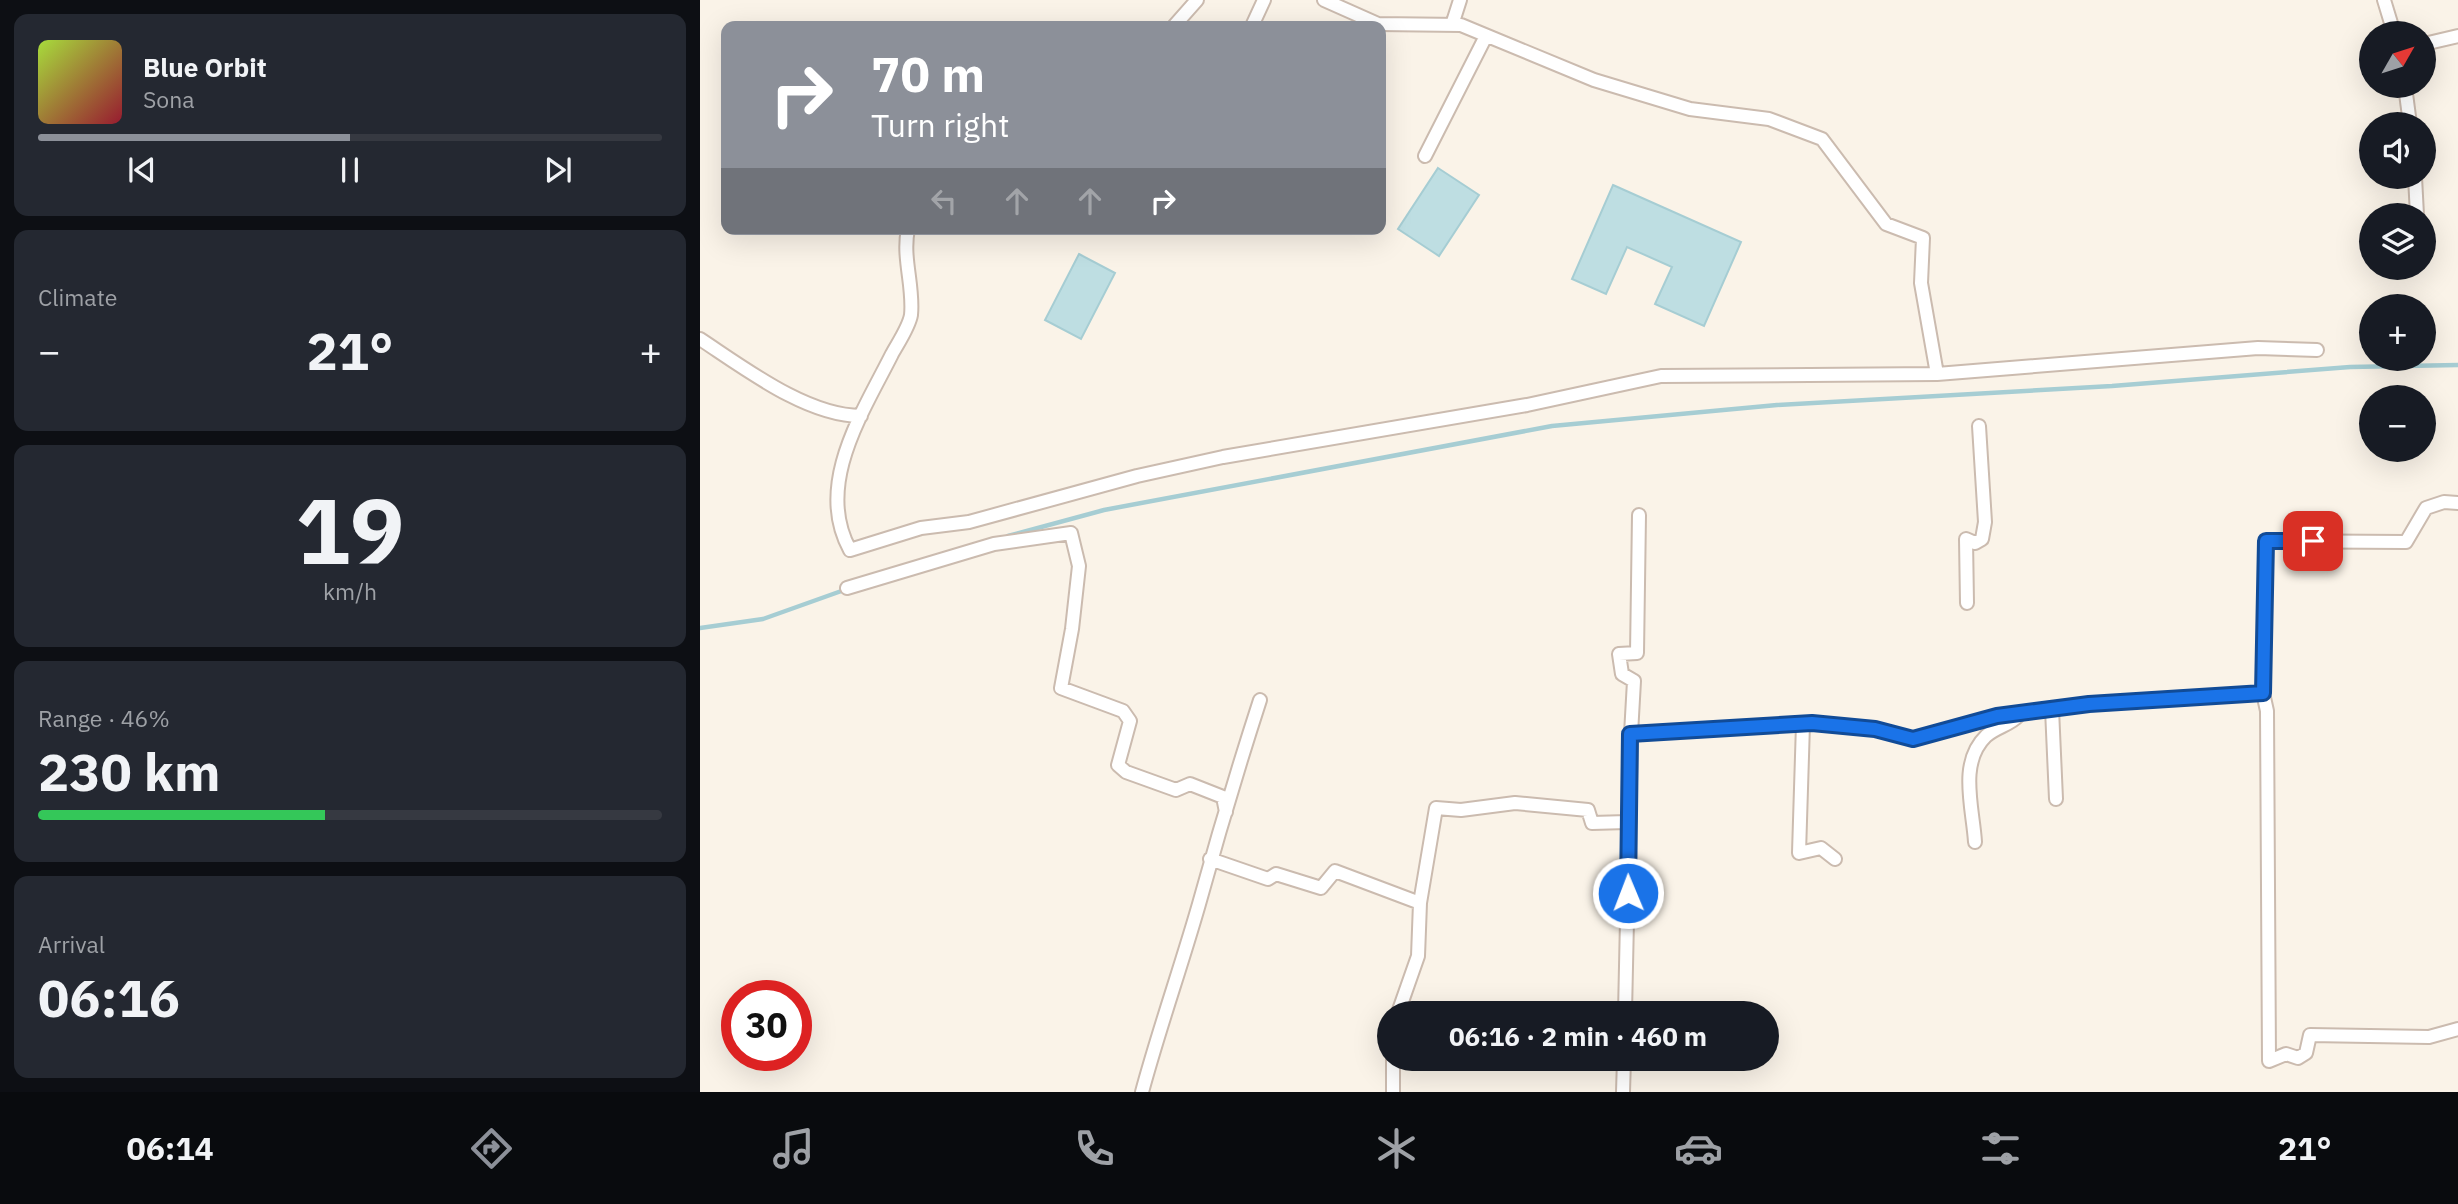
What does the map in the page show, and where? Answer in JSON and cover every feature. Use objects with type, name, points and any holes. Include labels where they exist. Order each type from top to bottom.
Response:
[{"type":"street","points":[[1178,21],[1197,0]]},
{"type":"street","points":[[1254,21],[1264,0]]},
{"type":"street","points":[[1324,0],[1371,21]]},
{"type":"street","points":[[1452,25],[1460,0]]},
{"type":"street","points":[[2384,0],[2390,21]]},
{"type":"street","points":[[1386,24],[1452,25],[1594,80],[1690,109],[1769,119],[1822,139],[1886,224],[1923,238],[1921,283],[1937,374]]},
{"type":"street","points":[[1425,156],[1486,36]]},
{"type":"street","points":[[2436,41],[2458,36]]},
{"type":"street","points":[[907,235],[904,246],[911,316],[846,447],[837,491],[842,535],[850,550],[921,528],[969,522],[1198,462],[1527,405],[1661,376],[1937,374],[2258,348],[2317,350]]},
{"type":"street","points":[[700,338],[784,392],[843,416],[861,416]]},
{"type":"street","points":[[1967,603],[1966,539],[1975,543],[1982,539],[1986,522],[1979,426]]},
{"type":"street","points":[[2458,503],[2444,502],[2426,508],[2406,542],[2266,541],[2263,693],[2267,711],[2269,1061],[2286,1054],[2298,1058],[2306,1053],[2310,1035],[2429,1037],[2458,1029]]},
{"type":"street","points":[[1625,1001],[1627,822],[1634,681],[1622,674],[1619,654],[1637,653],[1639,515]]},
{"type":"street","points":[[847,588],[994,544],[1071,533],[1079,566],[1073,629],[1061,688],[1123,711],[1130,721],[1118,765],[1126,772],[1176,790],[1190,784],[1223,797],[1226,812]]},
{"type":"street","points":[[1630,734],[1803,724],[1875,729],[1913,739],[1997,716],[2052,709],[2263,693]]},
{"type":"street","points":[[1142,1092],[1226,812],[1236,770],[1260,700]]},
{"type":"street","points":[[2052,709],[2056,799]]},
{"type":"street","points":[[1975,842],[1968,778],[1974,752],[1996,728],[2013,722],[2020,713]]},
{"type":"street","points":[[1803,724],[1799,853],[1821,848],[1835,859]]},
{"type":"street","points":[[1402,1001],[1418,956],[1420,903],[1436,808],[1461,810],[1514,803],[1588,810],[1592,823],[1627,822]]},
{"type":"street","points":[[1210,859],[1268,879],[1276,874],[1321,888],[1335,872],[1420,903]]},
{"type":"street","points":[[1393,1071],[1393,1092]]},
{"type":"street","points":[[1623,1092],[1624,1071]]},
{"type":"water","points":[[1438,168],[1479,195],[1439,256],[1398,229]]},
{"type":"water","points":[[1613,185],[1741,242],[1704,326],[1655,304],[1672,267],[1627,247],[1606,294],[1572,279]]},
{"type":"water","points":[[1079,254],[1115,273],[1081,339],[1045,320]]},
{"type":"waterway","points":[[1008,536],[1104,510],[1552,426],[1777,405],[2112,386],[2350,367],[2458,365]]},
{"type":"waterway","points":[[700,628],[763,619],[847,589]]},
{"type":"route","points":[[1628,893],[1630,734],[1812,723],[1875,729],[1913,739],[1997,716],[2089,704],[2263,693],[2266,541],[2313,541]]}]
